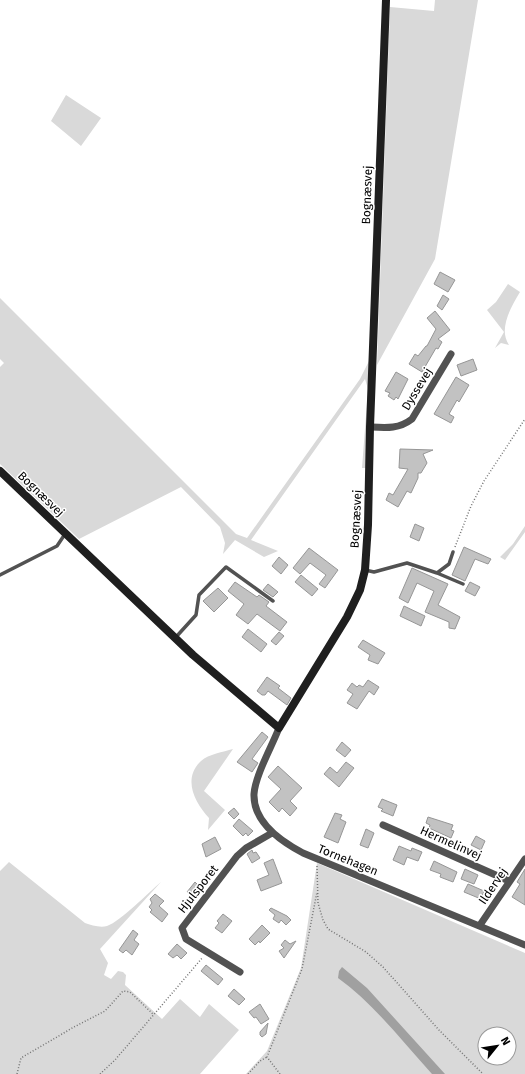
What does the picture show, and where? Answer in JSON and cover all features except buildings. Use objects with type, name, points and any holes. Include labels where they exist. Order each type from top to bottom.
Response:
[{"type":"street","name":"Bognæsvej","points":[[0,471],[218,678],[279,728],[347,617],[360,590],[365,570],[370,482],[370,427],[386,0]]},
{"type":"street","name":"Dyssevej","points":[[370,427],[395,428],[403,426],[412,419],[451,354]]},
{"type":"street","name":"Tornehagen","points":[[279,728],[254,795],[257,808],[272,833],[288,845],[316,858],[525,945]]},
{"type":"street","name":"Hermelinvej","points":[[384,825],[509,881]]},
{"type":"street","name":"Hjulsporet","points":[[240,972],[186,939],[183,933],[183,925],[237,856],[246,848],[272,833]]},
{"type":"street","name":"Ildervej","points":[[480,925],[525,859]]},
{"type":"lane","name":"Bognæsvej","points":[[0,575],[57,546],[65,534]]},
{"type":"lane","points":[[437,573],[448,564],[453,552]]},
{"type":"lane","points":[[365,570],[374,572],[407,563],[464,584]]},
{"type":"lane","points":[[175,638],[196,615],[199,596],[226,567],[272,601]]},
{"type":"path","points":[[453,552],[471,506],[481,487],[525,419]]},
{"type":"path","points":[[316,858],[318,903],[323,920],[328,929],[366,952],[383,968],[439,1030],[483,1074]]},
{"type":"path","points":[[248,1074],[260,1061],[267,1057],[302,969],[318,888]]},
{"type":"path","points":[[100,1074],[115,1060],[207,953]]},
{"type":"path","points":[[17,1074],[21,1058],[74,1027],[106,1011],[123,991],[130,992],[154,1015]]},
{"type":"path","points":[[267,1057],[280,1074]]},
{"type":"shaded area","points":[[435,0],[478,0],[435,259],[377,365],[390,7],[434,11]]},
{"type":"shaded area","points":[[66,95],[101,118],[81,146],[51,121]]},
{"type":"shaded area","points":[[508,284],[520,292],[513,304],[505,325],[506,339],[509,345],[501,343],[495,348],[504,332],[487,310],[496,302]]},
{"type":"shaded area","points":[[0,298],[236,534],[247,538],[360,379],[370,359],[367,468],[362,468],[368,389],[365,379],[251,540],[278,551],[264,557],[235,540],[223,554],[225,543],[220,527],[181,487],[79,539],[0,464],[0,367],[4,363],[0,359]]},
{"type":"shaded area","points":[[525,526],[525,532],[505,560],[500,557],[513,544]]},
{"type":"shaded area","points":[[233,749],[204,791],[225,810],[208,830],[209,818],[195,798],[191,783],[192,775],[195,768],[204,759]]},
{"type":"shaded area","points":[[9,862],[85,923],[104,927],[120,919],[161,882],[100,949],[108,963],[104,975],[111,979],[118,971],[123,972],[126,975],[125,985],[162,1019],[180,999],[200,1017],[209,1004],[239,1030],[200,1074],[0,1074],[0,871]]},
{"type":"shaded area","points":[[317,863],[525,953],[525,1074],[246,1074],[267,1051],[301,968]]},
{"type":"shaded area","points":[[342,967],[367,988],[445,1074],[432,1074],[376,1011],[338,978],[339,971]]}]
